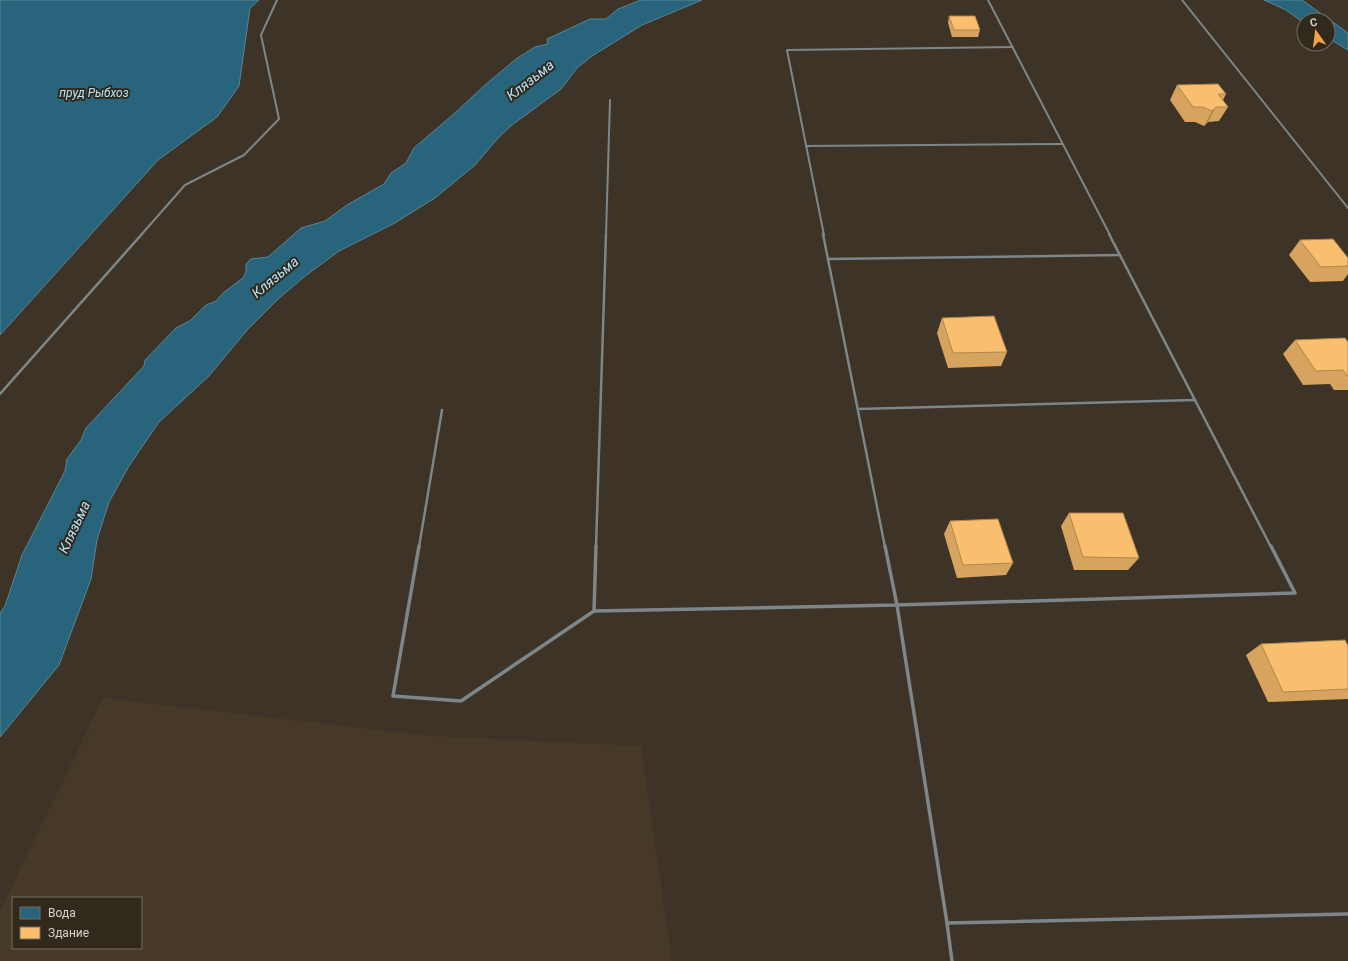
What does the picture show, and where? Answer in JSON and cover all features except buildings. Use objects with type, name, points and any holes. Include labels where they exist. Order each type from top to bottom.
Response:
[{"type":"lane","points":[[0,394],[185,185],[244,155],[279,119],[261,35],[277,0]]},
{"type":"lane","points":[[442,410],[393,696],[461,701],[594,611],[897,605],[1295,592],[988,0]]},
{"type":"lane","points":[[1182,0],[1348,208]]},
{"type":"lane","points":[[952,961],[897,605],[787,50],[1013,47]]},
{"type":"lane","points":[[594,611],[610,100]]},
{"type":"lane","points":[[806,146],[1062,144]]},
{"type":"lane","points":[[828,259],[1120,255]]},
{"type":"lane","points":[[858,409],[1195,400]]},
{"type":"lane","points":[[947,923],[1348,914]]},
{"type":"shaded area","points":[[103,698],[432,736],[641,746],[672,961],[0,961],[0,911]]},
{"type":"water","name":"пруд Рыбхоз","points":[[0,0],[259,0],[250,8],[239,86],[217,117],[158,160],[0,335]]},
{"type":"water","name":"Клязьма","points":[[641,0],[702,0],[642,25],[592,56],[577,68],[561,89],[512,125],[499,137],[475,165],[435,198],[393,224],[339,251],[304,277],[278,299],[248,329],[208,377],[159,422],[129,466],[109,502],[97,540],[91,579],[59,665],[0,737],[0,613],[5,606],[22,555],[65,471],[67,459],[81,440],[86,428],[144,366],[145,360],[176,328],[191,320],[206,305],[216,301],[223,293],[243,278],[246,272],[246,264],[251,259],[268,257],[301,228],[325,221],[347,205],[384,184],[391,173],[406,163],[414,148],[516,59],[535,47],[548,44],[547,39],[590,19],[606,19],[618,9]]},
{"type":"water","points":[[1264,0],[1302,0],[1319,12],[1296,12],[1296,17],[1286,10]]},
{"type":"water","points":[[1336,24],[1348,33],[1348,50],[1336,43]]}]
